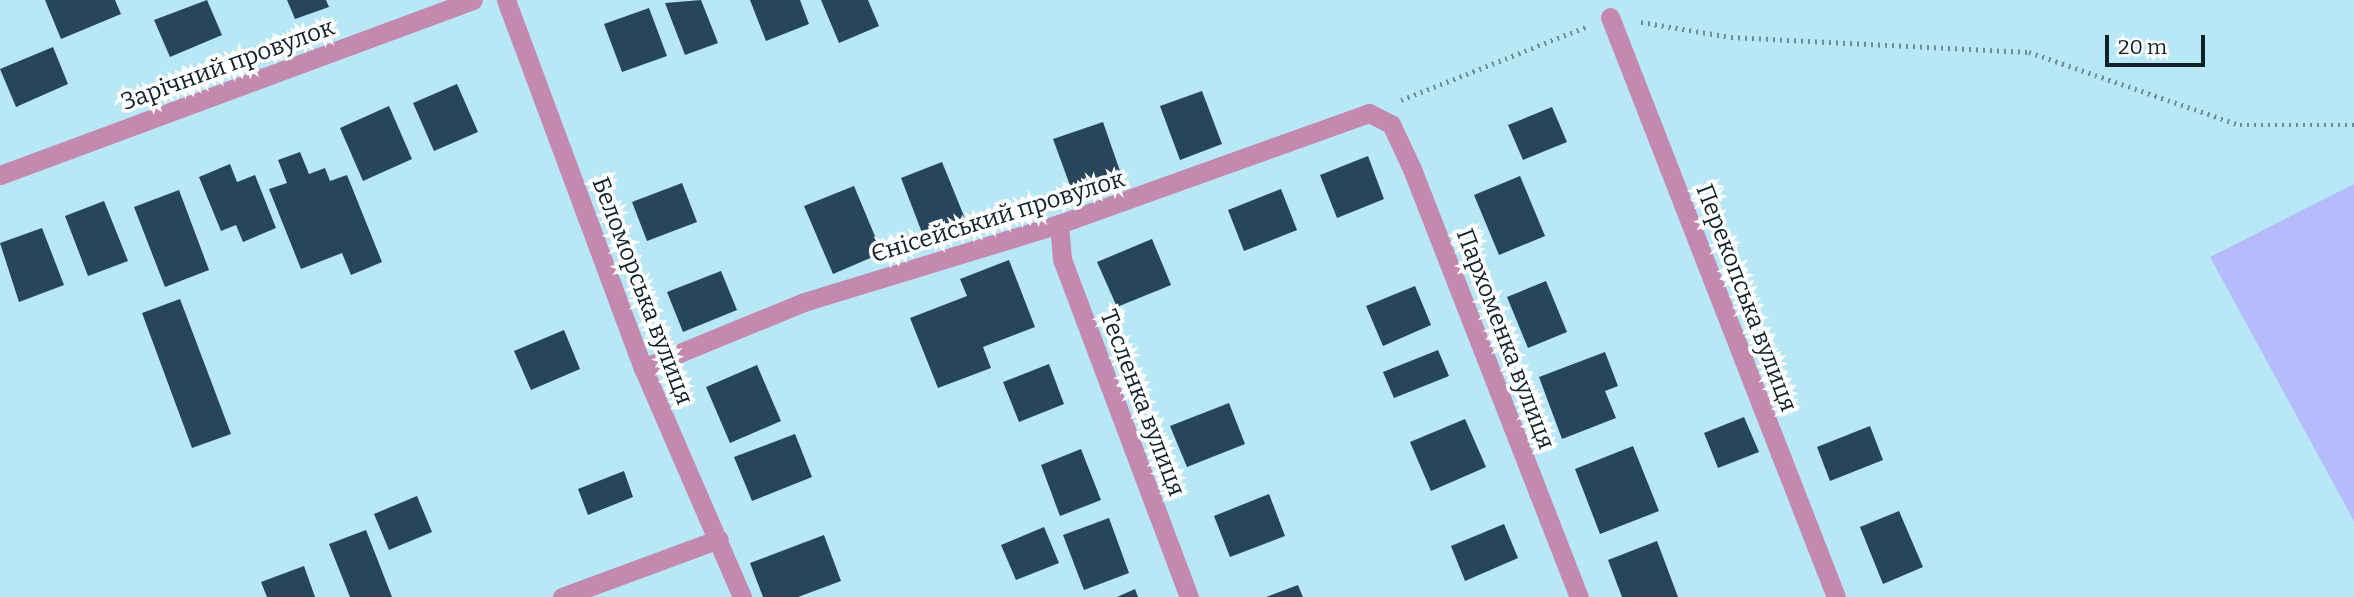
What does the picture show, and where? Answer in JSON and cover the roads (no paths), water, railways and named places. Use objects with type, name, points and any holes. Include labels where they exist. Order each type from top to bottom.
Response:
[{"type":"street","name":"Зарічний провулок","points":[[0,175],[473,0]]},
{"type":"street","name":"Беломорська вулиця","points":[[506,0],[643,368],[742,597]]},
{"type":"street","name":"Перекопська вулиця","points":[[1610,17],[1836,597]]},
{"type":"street","name":"Єнісейський провулок","points":[[643,368],[804,302],[1059,224],[1369,113]]},
{"type":"street","name":"Пархоменка вулиця","points":[[1369,113],[1391,124],[1412,169],[1579,597]]},
{"type":"street","name":"Тесленка вулиця","points":[[1059,224],[1062,259],[1189,597]]},
{"type":"street","points":[[562,597],[719,539]]}]
